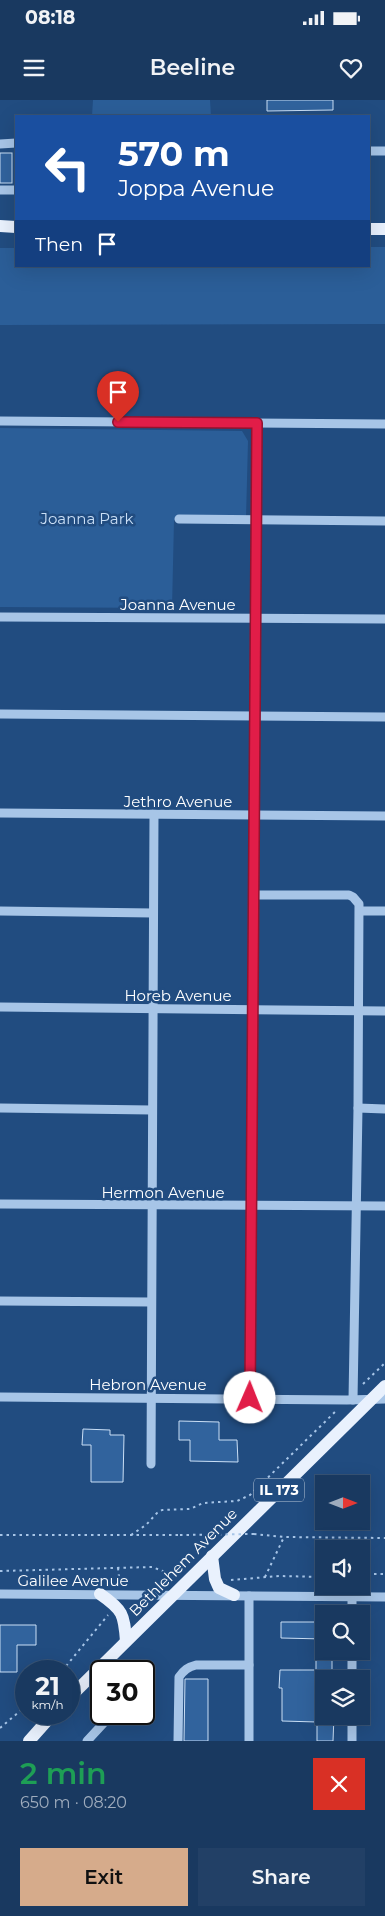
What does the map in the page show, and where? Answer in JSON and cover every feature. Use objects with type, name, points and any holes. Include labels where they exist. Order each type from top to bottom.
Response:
[{"type":"main road","points":[[0,226],[15,227]]},
{"type":"main road","points":[[370,228],[385,229]]},
{"type":"main road","name":"Bethlehem Avenue","points":[[80,1687],[212,1556],[379,1399],[385,1386]]},
{"type":"main road","points":[[212,1556],[214,1579],[219,1588],[234,1595]]},
{"type":"main road","points":[[100,1594],[116,1604],[122,1611],[126,1642]]},
{"type":"main road","points":[[29,1741],[43,1725]]},
{"type":"street","points":[[0,144],[15,143]]},
{"type":"street","points":[[370,151],[385,151]]},
{"type":"street","points":[[0,190],[15,190]]},
{"type":"street","points":[[0,420],[385,424]]},
{"type":"street","points":[[250,1398],[257,423]]},
{"type":"street","points":[[179,519],[385,521]]},
{"type":"street","name":"Joanna Avenue","points":[[0,616],[385,619]]},
{"type":"street","points":[[0,714],[385,717]]},
{"type":"street","name":"Jethro Avenue","points":[[0,813],[385,816]]},
{"type":"street","points":[[151,1464],[154,814]]},
{"type":"street","points":[[253,895],[352,896],[359,904],[358,1108],[351,1398]]},
{"type":"street","points":[[360,911],[385,911]]},
{"type":"street","points":[[0,912],[153,913]]},
{"type":"street","name":"Horeb Avenue","points":[[0,1007],[385,1011]]},
{"type":"street","points":[[0,1108],[152,1110]]},
{"type":"street","points":[[358,1108],[385,1109]]},
{"type":"street","name":"Hermon Avenue","points":[[0,1204],[385,1206]]},
{"type":"street","points":[[0,1301],[152,1302]]},
{"type":"street","name":"Hebron Avenue","points":[[0,1397],[379,1399]]},
{"type":"street","name":"Galilee Avenue","points":[[0,1594],[385,1597]]},
{"type":"street","points":[[249,1596],[249,1741]]},
{"type":"street","points":[[352,1596],[352,1605]]},
{"type":"street","points":[[178,1741],[179,1677],[182,1672],[188,1666],[196,1665],[249,1665]]},
{"type":"street","points":[[87,1741],[102,1725]]},
{"type":"street","points":[[352,1725],[352,1741]]},
{"type":"path","points":[[131,1535],[146,1525],[162,1510],[190,1509],[203,1503],[245,1499],[250,1496],[385,1363]]},
{"type":"path","points":[[0,1535],[254,1534],[284,1537],[385,1538]]},
{"type":"path","points":[[265,1577],[284,1537]]},
{"type":"path","points":[[0,1571],[152,1567],[163,1571],[174,1579]]},
{"type":"path","points":[[118,1568],[120,1586]]},
{"type":"path","points":[[370,1574],[385,1574]]},
{"type":"path","points":[[227,1580],[265,1577],[315,1577]]},
{"type":"path","points":[[71,1660],[109,1614]]},
{"type":"path","points":[[0,1728],[15,1715]]},
{"type":"green space","points":[[93,100],[210,100],[211,115],[92,115]]},
{"type":"green space","points":[[370,247],[385,247],[385,324],[0,325],[0,248],[15,248],[15,267],[370,267]]},
{"type":"green space","name":"Joanna Park","points":[[0,428],[242,431],[248,441],[246,518],[174,520],[172,608],[0,607]]},
{"type":"building","points":[[267,100],[333,100],[333,110],[267,111]]},
{"type":"building","points":[[0,153],[12,153],[12,183],[0,183]]},
{"type":"building","points":[[179,1421],[219,1422],[219,1440],[237,1440],[238,1462],[190,1461],[190,1440],[179,1440]]},
{"type":"building","points":[[83,1429],[110,1430],[110,1435],[124,1435],[123,1482],[91,1482],[91,1445],[82,1445]]},
{"type":"building","points":[[281,1622],[315,1622],[315,1639],[281,1638]]},
{"type":"building","points":[[0,1625],[36,1625],[36,1645],[17,1645],[15,1672],[0,1672]]},
{"type":"building","points":[[316,1660],[332,1660],[332,1670],[316,1670]]},
{"type":"building","points":[[280,1670],[315,1670],[315,1722],[282,1721],[282,1688],[279,1688]]},
{"type":"building","points":[[185,1679],[208,1679],[208,1741],[184,1741]]},
{"type":"building","points":[[317,1725],[334,1725],[333,1741],[317,1741]]},
{"type":"route","points":[[118,422],[257,423],[250,1398]]}]
